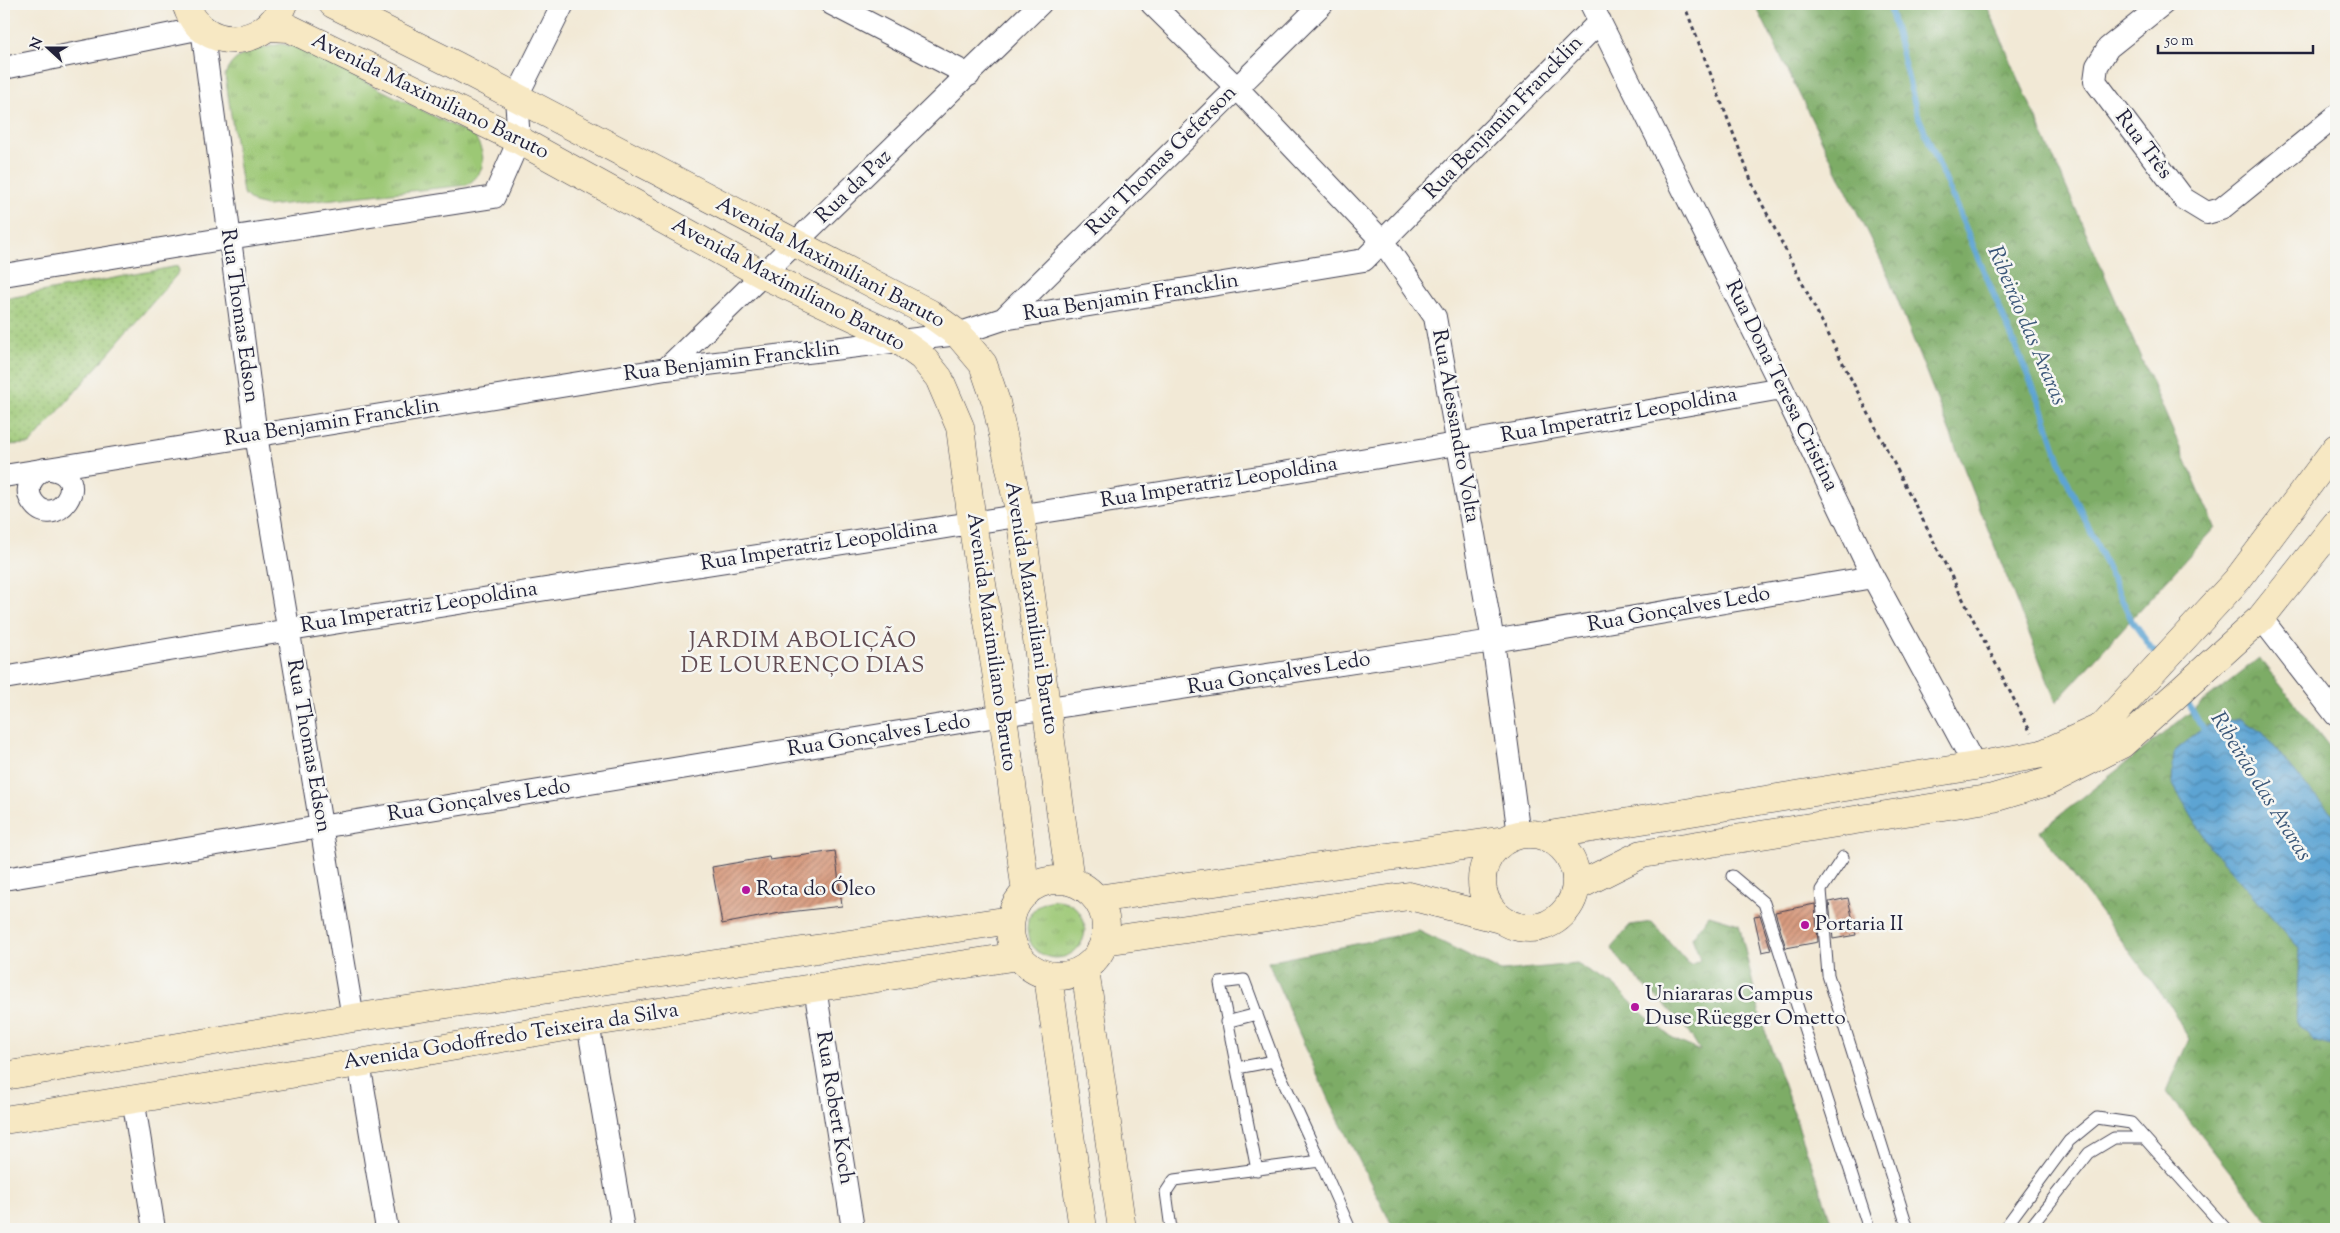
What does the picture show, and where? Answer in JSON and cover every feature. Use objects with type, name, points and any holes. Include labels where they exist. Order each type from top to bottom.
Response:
[{"type":"street","points":[[186,4],[193,18],[202,28],[214,36],[228,40],[256,35],[268,27],[279,14],[283,4]]},
{"type":"street","name":"Avenida Maximiliani Baruto","points":[[333,4],[929,313],[958,334],[983,364],[996,402],[1020,515],[1070,881]]},
{"type":"street","points":[[4,276],[228,238],[494,197],[519,140],[516,98],[563,4]]},
{"type":"street","points":[[832,4],[969,75]]},
{"type":"street","name":"Rua da Paz","points":[[666,369],[762,274],[797,244],[1040,4]]},
{"type":"street","name":"Rua Alessandro Volta","points":[[1152,4],[1236,87],[1383,242],[1435,317],[1493,641],[1522,837]]},
{"type":"street","name":"Rua Thomas Geferson","points":[[1003,319],[1322,4]]},
{"type":"street","name":"Rua Três","points":[[2163,4],[2108,48],[2097,66],[2095,82],[2184,200],[2207,213],[2221,209],[2336,116]]},
{"type":"street","name":"Rua Benjamin Francklin","points":[[4,476],[666,369],[958,334],[1003,319],[1364,260],[1383,242],[1595,12]]},
{"type":"street","name":"Rua Dona Teresa Cristina","points":[[1595,12],[1782,388],[1873,577],[1975,766]]},
{"type":"street","name":"Avenida Maximiliano Baruto","points":[[268,27],[290,28],[519,140],[762,274],[890,334],[922,357],[939,378],[960,427],[972,522],[1003,715],[1026,893]]},
{"type":"street","points":[[4,68],[202,28]]},
{"type":"street","name":"Rua Thomas Edson","points":[[202,28],[228,238],[256,435],[353,1018]]},
{"type":"street","name":"Rua Imperatriz Leopoldina","points":[[4,678],[288,628],[1020,515],[1459,444],[1782,388]]},
{"type":"street","points":[[1097,899],[1522,837],[2042,754],[2102,727],[2238,579],[2336,448]]},
{"type":"street","points":[[1576,887],[1642,854],[1993,798],[2047,782],[2122,744],[2261,618],[2336,524]]},
{"type":"street","name":"Rua Gonçalves Ledo","points":[[4,879],[1003,715],[1047,710],[1493,641],[1873,577]]},
{"type":"street","points":[[2261,618],[2336,715]]},
{"type":"street","points":[[1105,940],[1409,896],[1500,919],[1515,926],[1531,928],[1547,925],[1561,916],[1571,903],[1576,887],[1576,871],[1570,857],[1561,845],[1522,837],[1494,850],[1486,862],[1482,876],[1483,891],[1489,907],[1500,919]]},
{"type":"street","points":[[1047,881],[1070,881],[1085,888],[1097,899],[1106,919],[1105,940],[1094,961],[1085,969],[1073,975],[1061,977],[1048,976],[1037,972],[1018,956],[1011,939],[1011,920],[1016,904],[1026,893],[1047,881]]},
{"type":"street","name":"Avenida Godoffredo Teixeira da Silva","points":[[4,1076],[353,1018],[1011,920]]},
{"type":"street","name":"Avenida Godoffredo Teixeira da Silva","points":[[4,1120],[359,1063],[588,1023],[1018,956]]},
{"type":"street","points":[[1085,969],[1122,1229]]},
{"type":"street","points":[[1048,976],[1083,1229]]},
{"type":"street","name":"Rua Robert Koch","points":[[816,988],[853,1229]]},
{"type":"street","points":[[588,1023],[623,1229]]},
{"type":"street","points":[[359,1063],[388,1229]]},
{"type":"street","points":[[133,1098],[154,1229]]},
{"type":"lane","points":[[1843,857],[1820,890],[1828,975],[1908,1229]]},
{"type":"lane","points":[[1732,876],[1764,903],[1869,1229]]},
{"type":"lane","points":[[1257,1170],[1226,1022],[1220,983],[1244,980],[1274,1061],[1350,1229]]},
{"type":"lane","points":[[1226,1022],[1257,1014]]},
{"type":"lane","points":[[1237,1068],[1274,1061]]},
{"type":"lane","points":[[2004,1229],[2069,1141],[2097,1118],[2131,1123],[2226,1229]]},
{"type":"lane","points":[[2029,1229],[2089,1153],[2114,1138],[2144,1138]]},
{"type":"lane","points":[[1171,1229],[1166,1192],[1174,1180],[1320,1161]]},
{"type":"path","points":[[1684,4],[1754,188],[2042,754]]},
{"type":"green space","points":[[1755,4],[1986,4],[2215,527],[2056,702],[1887,273]]},
{"type":"green space","points":[[280,44],[294,46],[475,137],[483,158],[483,164],[478,175],[467,185],[267,206],[254,203],[243,193],[225,75],[234,61],[241,56],[255,50]]},
{"type":"green space","points":[[178,266],[179,272],[30,444],[4,445],[4,299]]},
{"type":"green space","points":[[2259,658],[2336,755],[2336,1229],[2275,1229],[2166,1091],[2189,1039],[2171,1007],[2040,831]]},
{"type":"green space","points":[[1056,900],[1067,902],[1080,913],[1085,929],[1083,940],[1072,953],[1056,958],[1045,956],[1032,945],[1027,929],[1029,918],[1040,905]]},
{"type":"green space","points":[[1709,915],[1739,924],[1761,1019],[1834,1229],[1394,1229],[1328,1099],[1268,962],[1419,931],[1501,971],[1577,964],[1615,986],[1642,1013],[1673,1039],[1700,1051],[1686,1028],[1626,967],[1611,947],[1630,925],[1652,922],[1690,965],[1701,960],[1692,938]]},
{"type":"water","points":[[2239,718],[2263,733],[2306,786],[2336,817],[2336,1052],[2332,1046],[2313,1041],[2296,1022],[2299,948],[2210,847],[2172,783],[2174,752],[2205,726]]},
{"type":"building","points":[[835,851],[842,906],[780,913],[722,924],[712,867],[769,857],[770,860]]},
{"type":"building","points":[[1848,898],[1856,935],[1833,939],[1829,902]]},
{"type":"building","points":[[1815,904],[1818,942],[1786,948],[1775,912]]},
{"type":"building","points":[[1760,915],[1771,950],[1762,952],[1754,916]]},
{"type":"waterway","name":"Ribeirão das Araras","points":[[1889,4],[1917,113],[2043,411],[2064,474],[2132,621],[2154,652]]},
{"type":"waterway","name":"Ribeirão das Araras","points":[[2188,703],[2206,735]]},
{"type":"place","name":"Rota do Óleo","points":[[746,890]]},
{"type":"place","name":"Portaria II","points":[[1805,925]]},
{"type":"place","name":"Uniararas Campus Duse Rüegger Ometto","points":[[1635,1007]]},
{"type":"district","name":"JARDIM ABOLIÇÃO DE LOURENÇO DIAS","points":[[803,654]]}]
